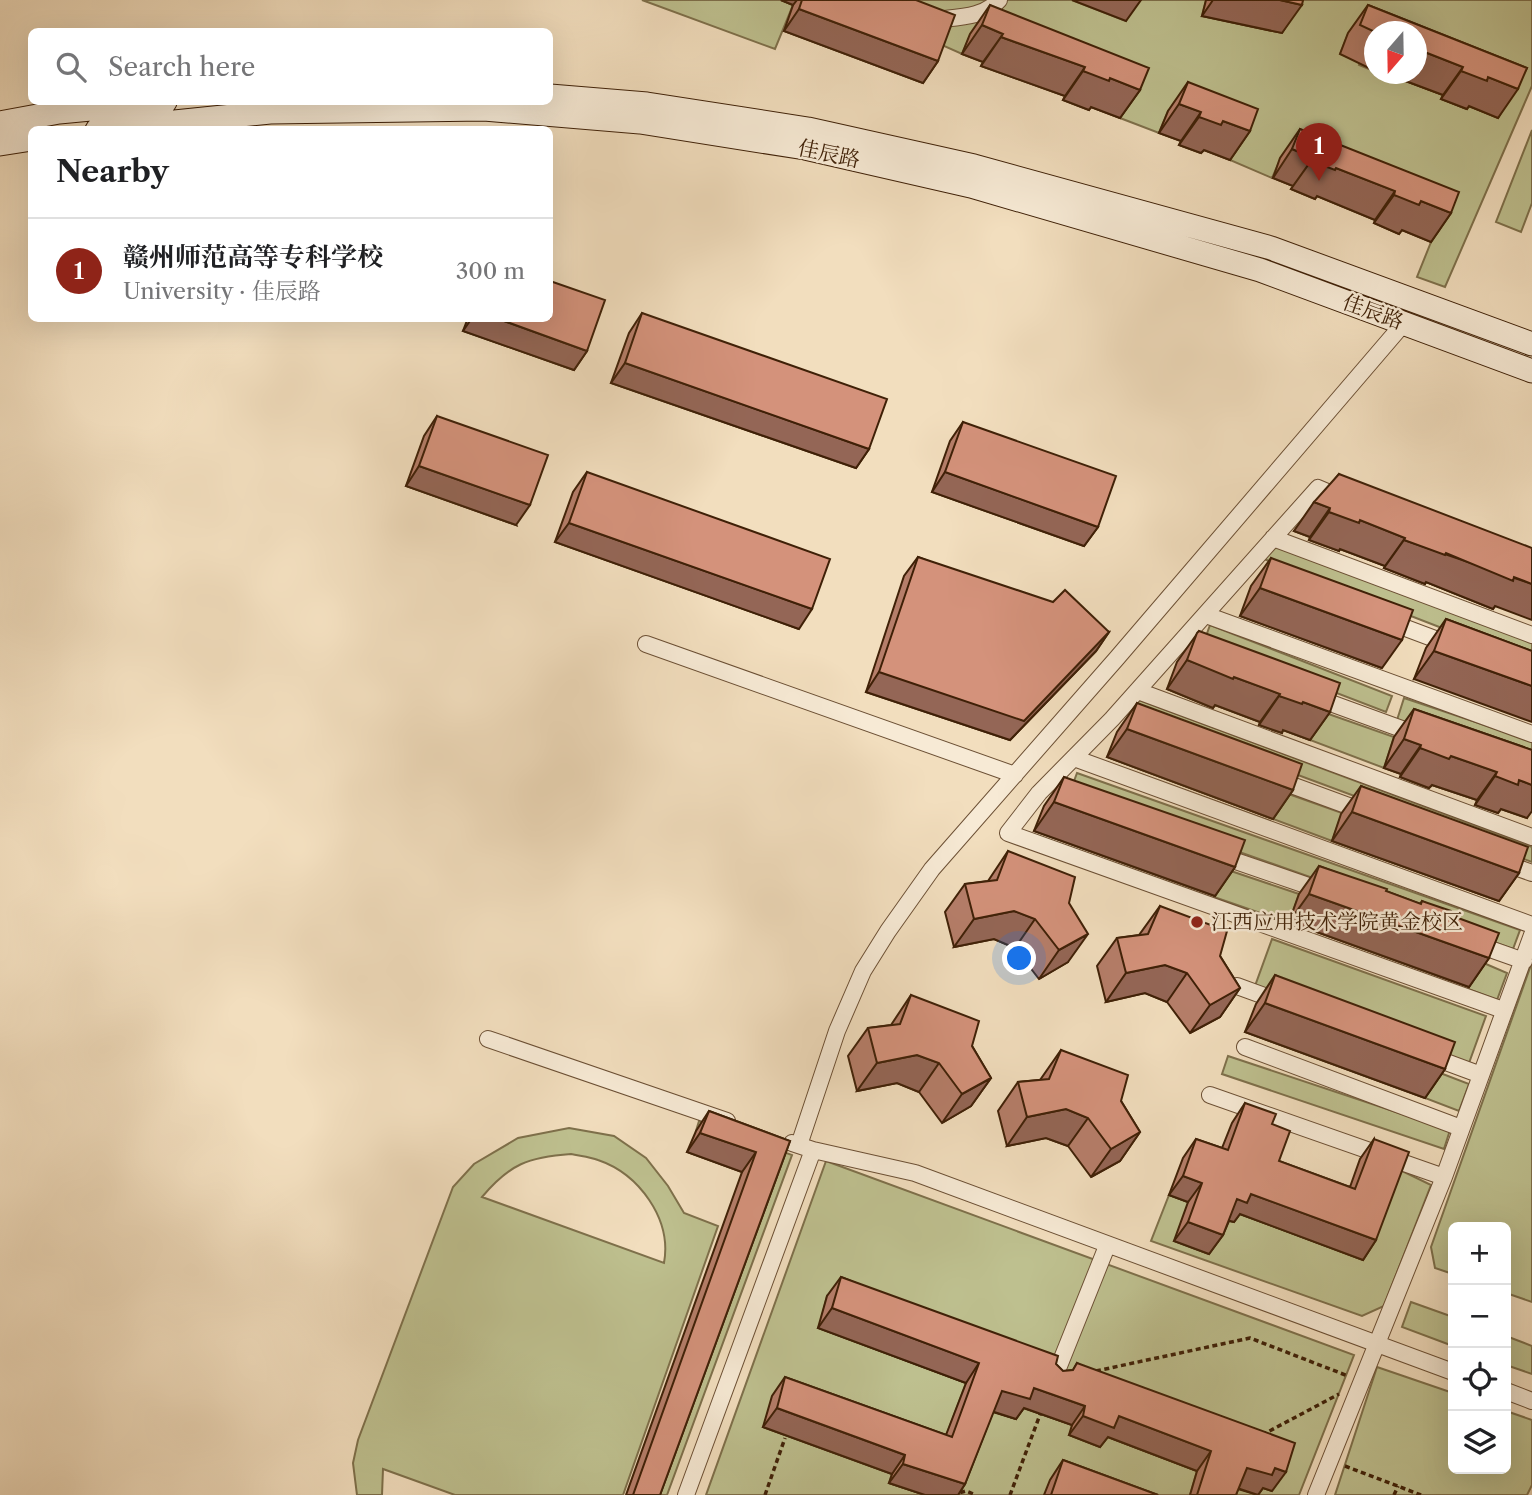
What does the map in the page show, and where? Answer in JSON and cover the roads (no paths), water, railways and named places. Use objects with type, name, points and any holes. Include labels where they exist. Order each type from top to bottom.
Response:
[{"type":"main road","name":"佳辰路","points":[[553,96],[647,104],[808,129],[975,166],[1271,248],[1532,344]]},
{"type":"main road","points":[[0,123],[59,112],[133,105]]},
{"type":"main road","name":"佳辰路","points":[[133,126],[270,111],[484,109],[640,122],[804,148],[971,186],[1259,270],[1532,372]]},
{"type":"main road","points":[[0,145],[28,140]]},
{"type":"street","points":[[920,15],[933,20],[967,16],[992,9],[999,0]]},
{"type":"street","points":[[686,1495],[806,1147],[837,1031],[863,971],[932,869],[1404,323]]},
{"type":"street","points":[[1356,503],[1318,488],[1273,538],[1253,570],[1206,615],[1184,650],[1138,691],[1119,722],[1074,758],[1046,796],[1008,833],[1503,1010]]},
{"type":"street","points":[[1273,538],[1532,635]]},
{"type":"street","points":[[1206,615],[1532,734]]},
{"type":"street","points":[[1376,617],[1467,652]]},
{"type":"street","points":[[646,644],[1015,775]]},
{"type":"street","points":[[1296,690],[1440,743]]},
{"type":"street","points":[[1138,691],[1532,837]]},
{"type":"street","points":[[1074,758],[1532,925]]},
{"type":"street","points":[[1256,772],[1375,815]]},
{"type":"street","points":[[1196,848],[1340,897]]},
{"type":"street","points":[[1493,859],[1532,873]]},
{"type":"street","points":[[1317,1495],[1363,1382],[1375,1343],[1444,1177],[1532,935]]},
{"type":"street","points":[[1458,938],[1524,961]]},
{"type":"street","points":[[1237,986],[1301,1009]]},
{"type":"street","points":[[488,1039],[748,1128]]},
{"type":"street","points":[[1245,1047],[1461,1128]]},
{"type":"street","points":[[1416,1052],[1481,1075]]},
{"type":"street","points":[[1210,1095],[1444,1177]]},
{"type":"street","points":[[774,1136],[806,1147],[915,1173],[1448,1370]]},
{"type":"street","points":[[1053,1381],[1107,1246]]},
{"type":"street","points":[[1511,1393],[1532,1401]]},
{"type":"place","name":"赣州师范高等专科学校","points":[[1319,181]]},
{"type":"place","name":"江西应用技术学院黄金校区","points":[[1197,922]]}]
